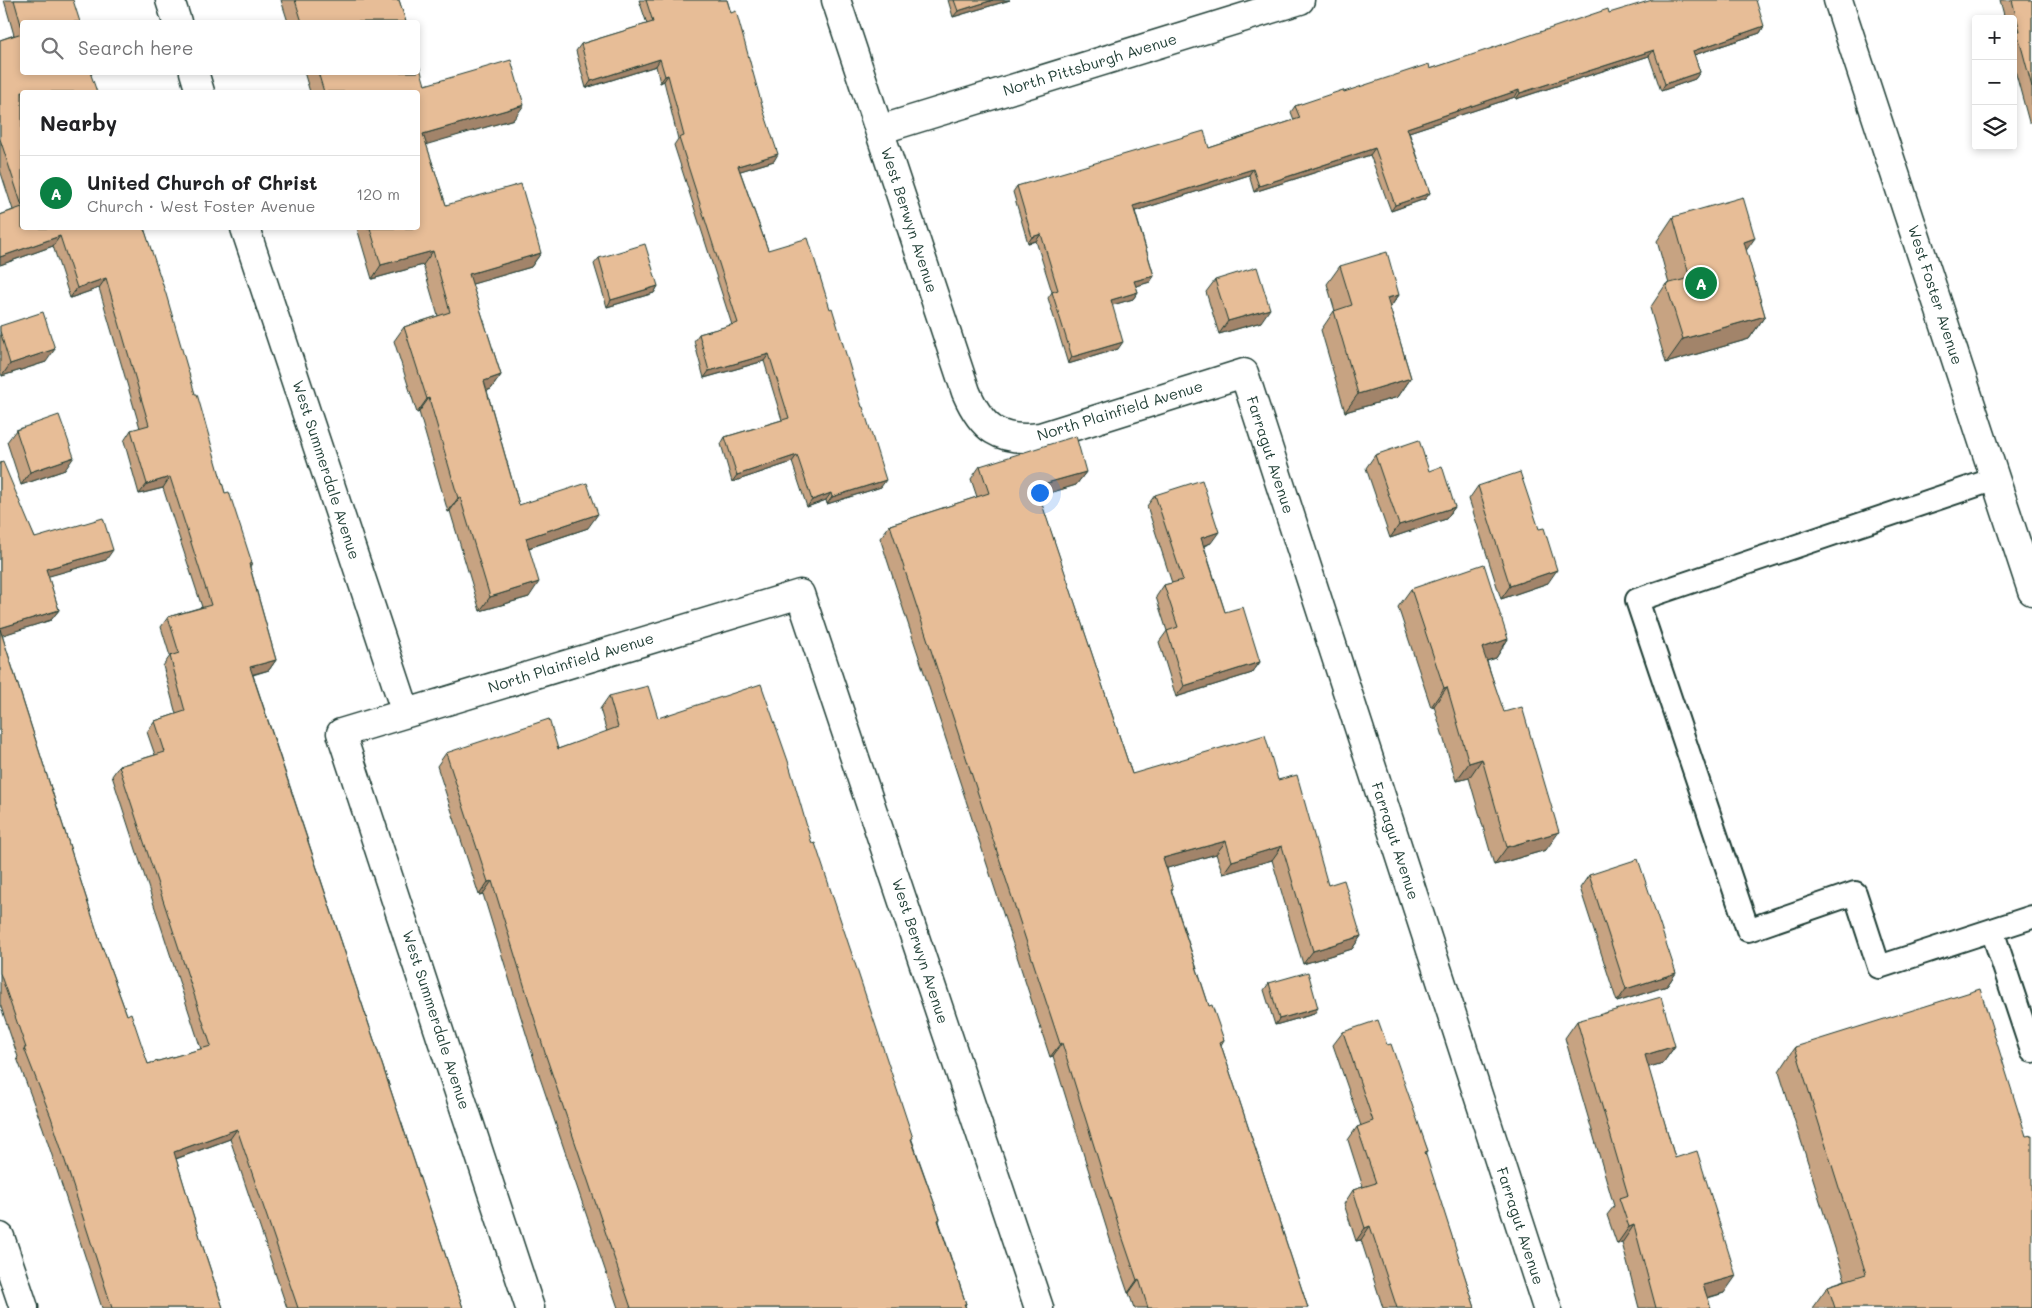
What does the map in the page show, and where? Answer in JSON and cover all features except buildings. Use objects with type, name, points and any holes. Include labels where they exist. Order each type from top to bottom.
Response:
[{"type":"street","points":[[170,0],[176,20]]},
{"type":"street","name":"West Berwyn Avenue","points":[[836,0],[966,392],[973,409],[984,424],[996,432]]},
{"type":"street","name":"North Pittsburgh Avenue","points":[[879,130],[1300,0]]},
{"type":"street","name":"West Foster Avenue","points":[[1838,0],[2032,591]]},
{"type":"street","points":[[195,75],[199,90]]},
{"type":"street","name":"West Summerdale Avenue","points":[[246,230],[406,713]]},
{"type":"street","name":"North Plainfield Avenue","points":[[996,432],[1008,438],[1040,437],[1244,373]]},
{"type":"street","name":"Farragut Avenue","points":[[1244,373],[1547,1308]]},
{"type":"street","name":"West Berwyn Avenue","points":[[800,594],[1039,1308]]},
{"type":"street","name":"North Plainfield Avenue","points":[[341,733],[800,594]]},
{"type":"street","name":"West Summerdale Avenue","points":[[341,733],[530,1308]]},
{"type":"street","points":[[0,1237],[24,1308]]},
{"type":"lane","points":[[1995,479],[1637,600],[1748,930],[1855,893],[1879,967],[2032,917]]},
{"type":"lane","points":[[1992,930],[2032,1051]]},
{"type":"place","name":"United Church of Christ","points":[[1701,283]]}]
